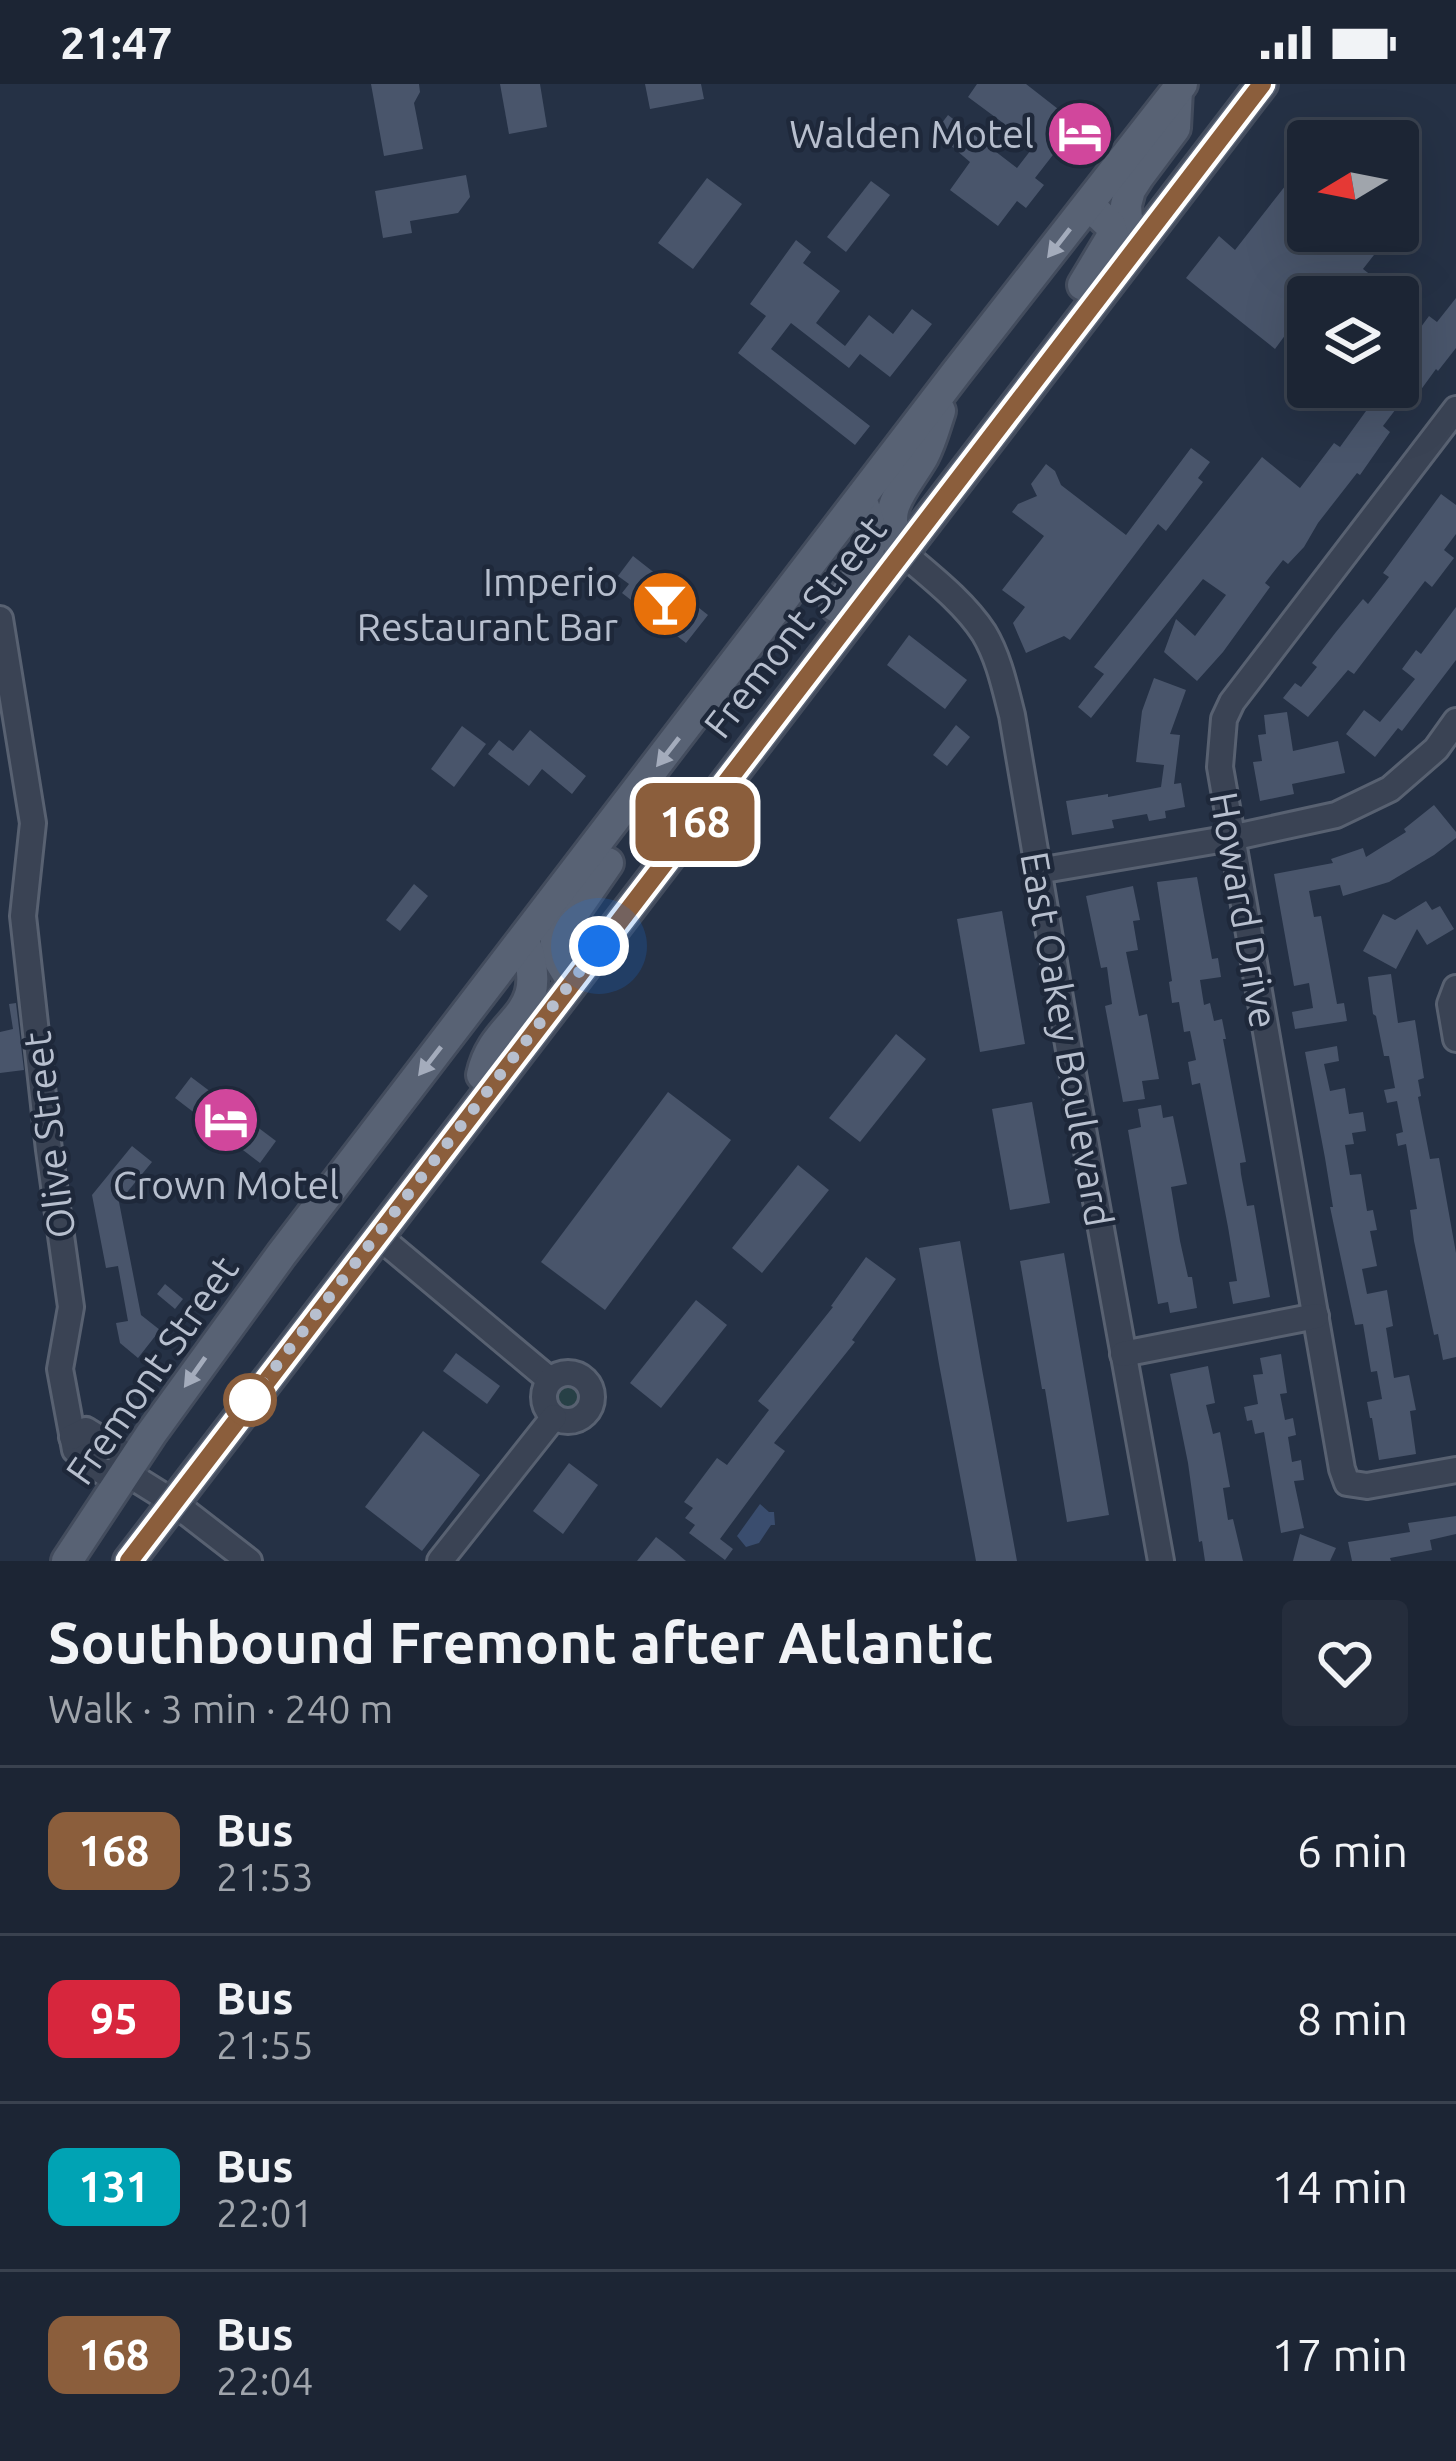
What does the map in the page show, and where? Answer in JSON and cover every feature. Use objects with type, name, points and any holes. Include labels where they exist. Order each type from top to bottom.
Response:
[{"type":"main road","name":"Fremont Street","points":[[129,1561],[1262,84]]},
{"type":"main road","name":"Fremont Street","points":[[67,1561],[243,1306],[1179,87]]},
{"type":"main road","points":[[1142,238],[1127,220],[1126,205],[1139,176],[1175,128],[1179,87]]},
{"type":"main road","points":[[1073,330],[1072,306],[1078,291],[1113,235],[1110,225],[1088,204]]},
{"type":"main road","points":[[902,552],[892,533],[892,509],[933,435],[946,386]]},
{"type":"main road","points":[[814,667],[814,646],[865,564],[871,544],[872,522],[861,500]]},
{"type":"main road","points":[[572,981],[556,955],[556,938],[623,842],[624,809]]},
{"type":"main road","points":[[482,1099],[485,1062],[529,1001],[531,959],[524,940]]},
{"type":"street","name":"Howard Drive","points":[[1456,409],[1232,702],[1224,719],[1220,767],[1347,1483],[1366,1486],[1456,1470]]},
{"type":"street","name":"East Oakey Boulevard","points":[[902,552],[985,636],[1012,715],[1161,1561]]},
{"type":"street","name":"Olive Street","points":[[0,619],[33,823],[23,916],[71,1307],[60,1370],[75,1450],[104,1472],[125,1472],[173,1502],[249,1561]]},
{"type":"street","points":[[1038,872],[1336,814],[1390,789],[1436,748],[1456,721]]},
{"type":"street","points":[[1455,988],[1450,1004],[1456,1039]]},
{"type":"street","points":[[377,1235],[550,1380]]},
{"type":"street","points":[[1124,1354],[1316,1316]]},
{"type":"street","points":[[565,1372],[581,1376],[592,1389],[591,1406],[580,1418],[566,1422],[554,1417],[543,1395],[550,1380],[565,1372]]},
{"type":"street","points":[[440,1561],[554,1417]]},
{"type":"green space","points":[[575,1376],[590,1383],[597,1398],[590,1413],[575,1420],[560,1413],[553,1398],[560,1383]]},
{"type":"water","points":[[760,1504],[774,1512],[775,1525],[759,1543],[746,1547],[737,1536]]},
{"type":"building","points":[[371,84],[419,84],[414,103],[423,149],[384,156]]},
{"type":"building","points":[[500,84],[540,84],[547,127],[509,134]]},
{"type":"building","points":[[645,84],[701,84],[704,99],[650,109]]},
{"type":"building","points":[[977,84],[1026,84],[1067,116],[1073,109],[1089,121],[1069,147],[1063,142],[1035,178],[1044,185],[1026,208],[1017,201],[998,226],[950,190],[970,162],[935,132],[948,115],[1017,168],[1034,146],[968,97]]},
{"type":"building","points":[[466,175],[470,197],[458,213],[410,221],[412,233],[383,238],[375,191]]},
{"type":"building","points":[[707,178],[742,204],[693,269],[658,243]]},
{"type":"building","points":[[871,181],[890,195],[846,252],[827,237]]},
{"type":"building","points":[[1287,184],[1287,252],[1376,252],[1363,269],[1372,276],[1287,276],[1287,335],[1275,349],[1186,278],[1219,236],[1235,250]]},
{"type":"building","points":[[796,240],[811,252],[803,263],[840,291],[816,323],[845,346],[869,315],[893,334],[912,309],[932,324],[890,377],[860,354],[849,368],[791,323],[771,349],[870,426],[855,445],[738,353],[766,316],[750,304]]},
{"type":"building","points":[[1456,298],[1456,348],[1419,392],[1419,330],[1429,316],[1437,322]]},
{"type":"building","points":[[1362,408],[1397,408],[1383,426],[1390,432],[1304,547],[1288,564],[1283,560],[1265,583],[1270,587],[1197,681],[1164,652],[1176,619],[1195,636],[1226,595],[1203,579],[1091,718],[1078,707],[1104,674],[1094,667],[1262,457],[1300,488],[1334,443],[1340,447],[1366,411]]},
{"type":"building","points":[[1191,448],[1210,462],[1198,478],[1203,482],[1166,531],[1158,524],[1070,640],[1064,636],[1026,653],[1013,623],[1025,607],[1002,590],[1044,536],[1012,512],[1037,496],[1031,484],[1046,464],[1061,485],[1126,535]]},
{"type":"building","points":[[1441,494],[1456,505],[1456,534],[1444,550],[1454,558],[1432,587],[1425,581],[1354,674],[1348,670],[1308,717],[1283,698],[1295,683],[1301,687],[1317,667],[1312,663],[1336,632],[1363,599],[1368,604],[1389,577],[1383,573]]},
{"type":"building","name":"Imperio Restaurant Bar","points":[[633,556],[708,615],[686,643],[622,593],[629,584],[618,576]]},
{"type":"building","points":[[1456,607],[1456,660],[1402,731],[1398,728],[1375,757],[1346,734],[1364,710],[1380,722],[1415,679],[1402,669],[1416,650],[1421,654]]},
{"type":"building","points":[[909,635],[967,680],[945,709],[887,665]]},
{"type":"building","points":[[1154,678],[1186,690],[1170,734],[1180,735],[1174,784],[1181,783],[1185,807],[1165,811],[1166,818],[1149,821],[1147,814],[1112,820],[1114,828],[1072,835],[1066,801],[1161,787],[1164,765],[1136,762],[1142,711]]},
{"type":"building","points":[[1287,712],[1293,751],[1338,741],[1345,773],[1292,784],[1294,794],[1260,801],[1253,762],[1262,761],[1258,735],[1266,734],[1264,715]]},
{"type":"building","points":[[956,725],[970,737],[947,766],[933,755]]},
{"type":"building","points":[[462,726],[486,744],[454,787],[431,769]]},
{"type":"building","points":[[530,730],[586,776],[572,794],[542,769],[529,786],[488,754],[499,740],[513,751]]},
{"type":"building","points":[[1434,805],[1456,838],[1434,855],[1389,882],[1343,896],[1340,885],[1309,891],[1314,917],[1321,916],[1337,1004],[1344,1003],[1347,1021],[1295,1029],[1292,1012],[1313,1008],[1309,983],[1294,986],[1274,874],[1333,863],[1331,859],[1363,848],[1366,857],[1406,832]]},
{"type":"building","points":[[1197,877],[1212,959],[1218,958],[1221,977],[1200,980],[1204,1005],[1210,1003],[1214,1021],[1222,1019],[1246,1162],[1240,1163],[1241,1174],[1247,1206],[1254,1205],[1270,1297],[1233,1304],[1229,1282],[1237,1281],[1228,1227],[1200,1083],[1192,1085],[1188,1062],[1196,1060],[1190,1031],[1184,1032],[1179,1002],[1172,1003],[1157,882]]},
{"type":"building","points":[[414,884],[428,896],[400,931],[386,920]]},
{"type":"building","points":[[1133,886],[1140,920],[1133,921],[1138,950],[1126,952],[1139,1016],[1147,1014],[1159,1079],[1142,1081],[1145,1099],[1123,1102],[1105,1006],[1112,1004],[1107,967],[1101,968],[1086,896]]},
{"type":"building","points":[[1426,901],[1432,910],[1440,906],[1454,929],[1427,945],[1417,929],[1396,969],[1363,951],[1383,914],[1395,920]]},
{"type":"building","points":[[1002,911],[1025,1044],[980,1052],[957,919]]},
{"type":"building","points":[[1391,974],[1398,1023],[1415,1020],[1424,1078],[1418,1080],[1418,1097],[1430,1159],[1439,1158],[1456,1253],[1456,1357],[1443,1360],[1414,1241],[1410,1210],[1417,1209],[1406,1144],[1398,1146],[1396,1134],[1403,1132],[1397,1101],[1387,1103],[1384,1090],[1395,1088],[1373,1014],[1368,977]]},
{"type":"building","points":[[16,1003],[24,1070],[0,1073],[0,1032],[13,1029],[9,1004]]},
{"type":"building","points":[[896,1034],[926,1059],[860,1142],[829,1118]]},
{"type":"building","points":[[1337,1046],[1339,1061],[1324,1064],[1330,1091],[1345,1088],[1349,1114],[1363,1112],[1366,1131],[1352,1133],[1354,1144],[1345,1145],[1350,1175],[1361,1174],[1367,1211],[1373,1210],[1377,1230],[1370,1231],[1377,1266],[1362,1269],[1367,1294],[1387,1290],[1393,1326],[1386,1328],[1394,1378],[1409,1375],[1416,1410],[1410,1411],[1416,1454],[1379,1460],[1367,1402],[1382,1399],[1377,1371],[1371,1372],[1363,1324],[1355,1325],[1305,1052]]},
{"type":"building","name":"Crown Motel","points":[[191,1077],[276,1141],[260,1163],[175,1098]]},
{"type":"building","points":[[668,1092],[731,1140],[605,1310],[541,1262]]},
{"type":"building","points":[[1032,1102],[1050,1203],[1010,1210],[992,1109]]},
{"type":"building","points":[[1161,1105],[1163,1118],[1173,1116],[1187,1184],[1171,1187],[1197,1308],[1170,1313],[1168,1302],[1158,1304],[1128,1130],[1141,1127],[1138,1109]]},
{"type":"building","points":[[132,1146],[152,1162],[119,1202],[141,1315],[160,1330],[138,1358],[120,1343],[116,1323],[128,1321],[118,1266],[106,1268],[92,1195]]},
{"type":"building","points":[[798,1165],[829,1190],[762,1273],[732,1248]]},
{"type":"building","points":[[960,1241],[1017,1561],[976,1561],[939,1364],[919,1248]]},
{"type":"building","points":[[1064,1253],[1109,1515],[1067,1522],[1020,1261]]},
{"type":"building","points":[[866,1257],[896,1279],[852,1340],[855,1342],[774,1443],[785,1451],[720,1539],[733,1549],[725,1560],[689,1533],[695,1525],[685,1518],[693,1508],[684,1502],[717,1458],[727,1465],[769,1410],[758,1401],[833,1307]]},
{"type":"building","points":[[165,1284],[183,1299],[175,1309],[157,1294]]},
{"type":"building","points":[[696,1300],[727,1325],[661,1408],[630,1383]]},
{"type":"building","points":[[456,1353],[500,1386],[487,1404],[443,1371]]},
{"type":"building","points":[[1281,1354],[1287,1393],[1280,1394],[1285,1420],[1293,1418],[1296,1435],[1288,1437],[1292,1462],[1301,1460],[1304,1480],[1294,1481],[1304,1528],[1281,1533],[1264,1432],[1255,1434],[1244,1407],[1258,1404],[1253,1375],[1263,1374],[1260,1358]]},
{"type":"building","points":[[1208,1366],[1215,1403],[1206,1405],[1213,1434],[1220,1432],[1230,1487],[1223,1488],[1228,1520],[1233,1519],[1243,1561],[1205,1561],[1199,1542],[1170,1374]]},
{"type":"building","points":[[423,1431],[480,1475],[422,1551],[365,1507]]},
{"type":"building","points":[[569,1463],[598,1485],[563,1534],[533,1511]]},
{"type":"building","points":[[1456,1516],[1456,1534],[1430,1540],[1432,1550],[1391,1561],[1352,1561],[1348,1542],[1410,1532],[1408,1523]]},
{"type":"building","points":[[1300,1534],[1336,1548],[1330,1561],[1293,1561]]},
{"type":"building","points":[[656,1537],[673,1550],[686,1561],[637,1561]]},
{"type":"bus line","name":"168","points":[[129,1561],[1262,84]]},
{"type":"place","name":"Walden Motel","points":[[1080,134]]},
{"type":"place","name":"Imperio Restaurant Bar","points":[[665,604]]},
{"type":"place","name":"Crown Motel","points":[[226,1120]]},
{"type":"route","points":[[250,1400],[599,946]]}]
